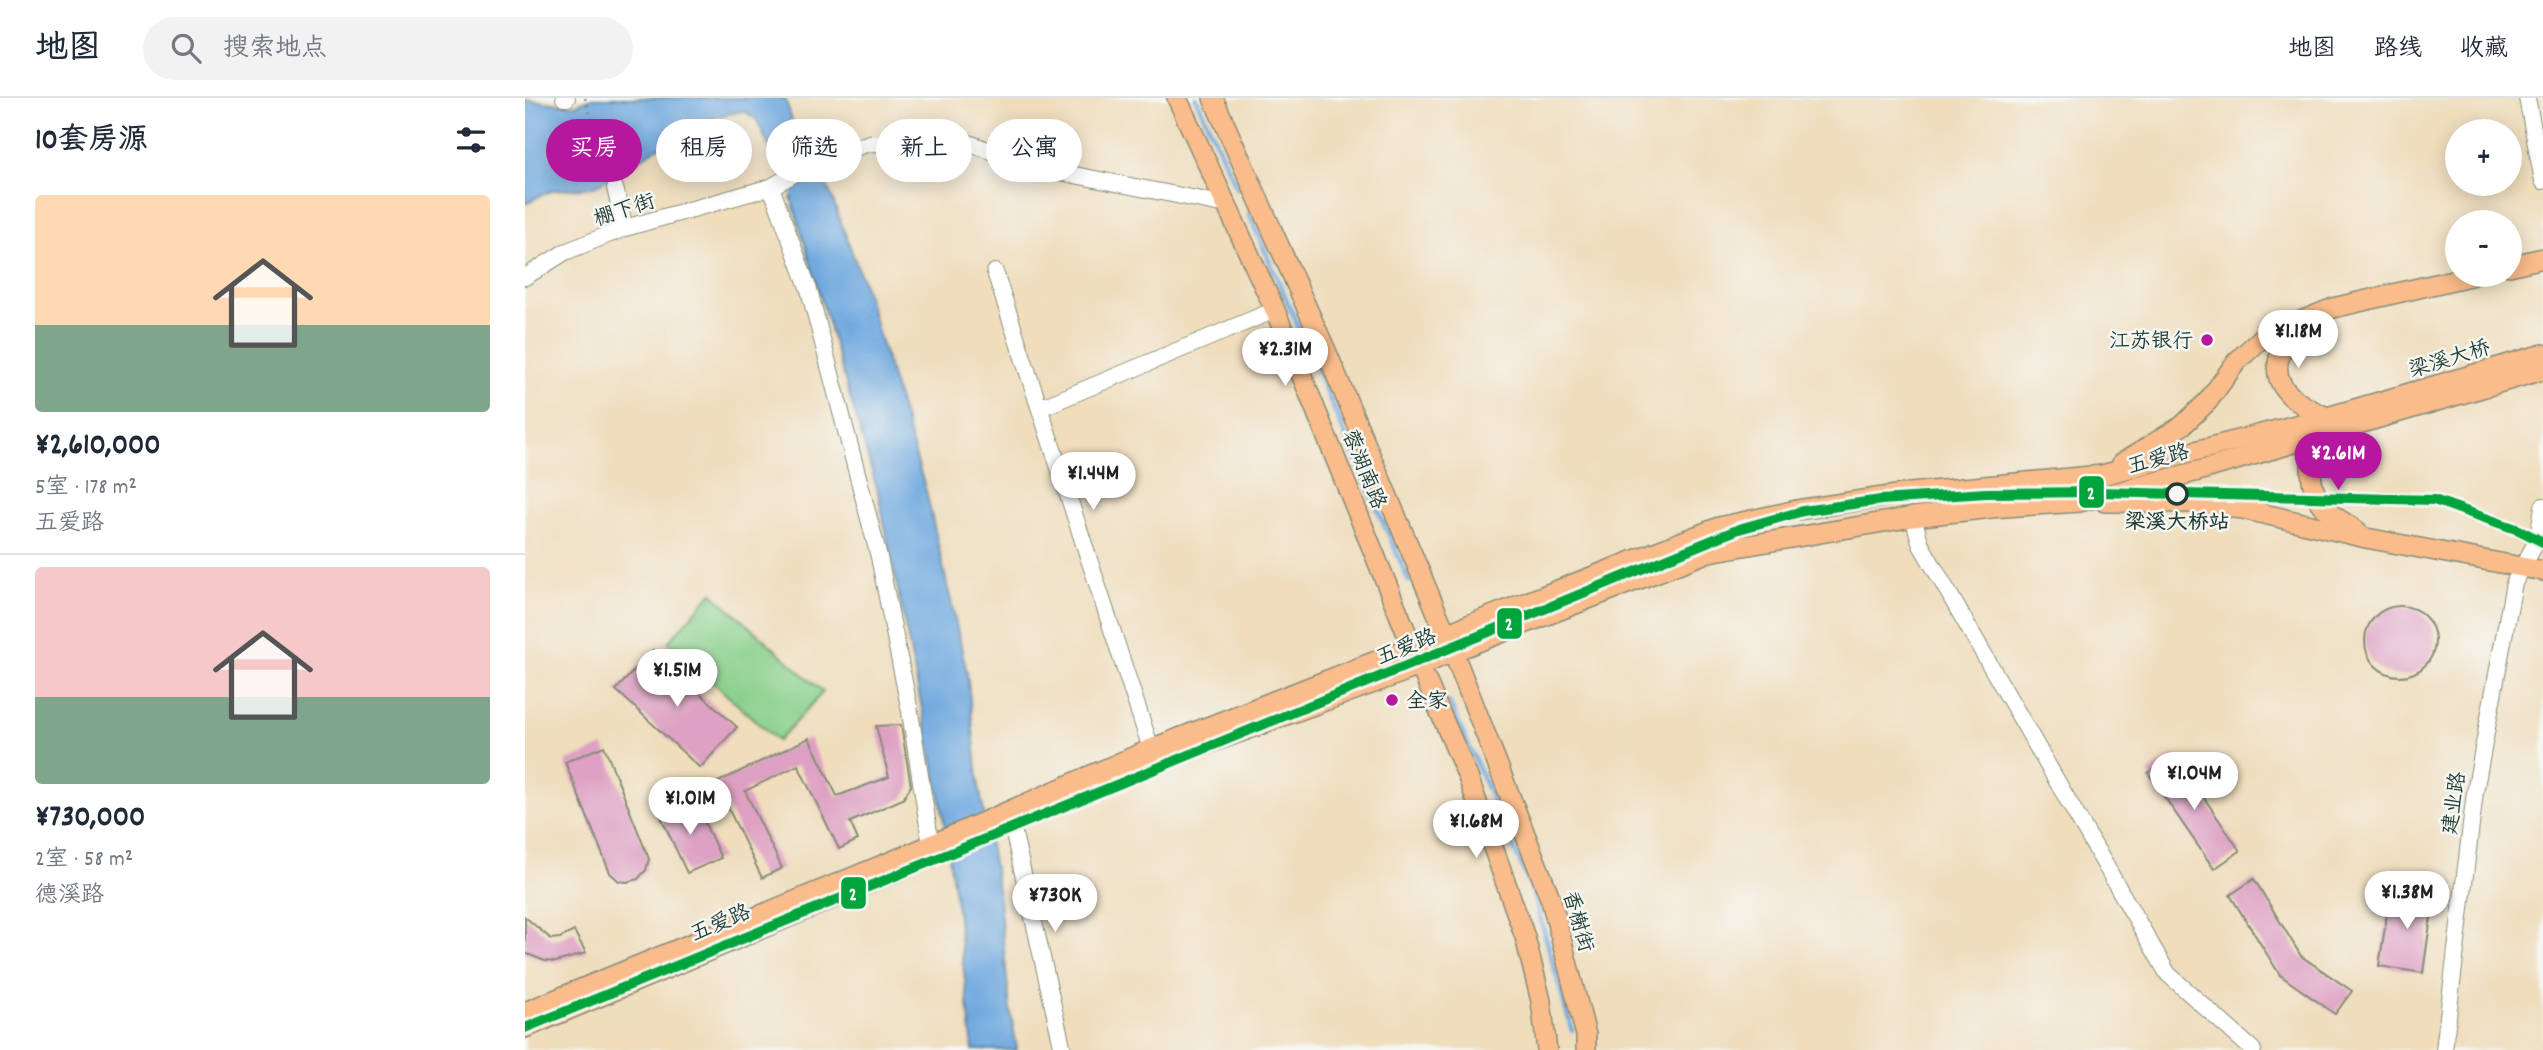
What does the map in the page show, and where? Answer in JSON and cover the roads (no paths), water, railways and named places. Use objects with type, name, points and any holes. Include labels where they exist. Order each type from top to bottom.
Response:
[{"type":"main road","name":"蓉湖南路","points":[[1177,98],[1275,310],[1412,647],[1468,777],[1525,937],[1541,1001],[1547,1050]]},
{"type":"main road","name":"蓉湖南路","points":[[1213,98],[1327,353],[1449,643]]},
{"type":"main road","points":[[1227,205],[1256,194]]},
{"type":"main road","points":[[2522,263],[2543,258]]},
{"type":"main road","points":[[2102,475],[2183,425],[2209,401],[2237,361],[2264,336],[2333,308],[2445,282]]},
{"type":"main road","points":[[2307,317],[2279,357],[2277,374],[2288,394],[2330,425],[2313,454],[2311,473],[2321,504],[2366,538]]},
{"type":"main road","name":"梁溪大桥","points":[[2330,425],[2543,354]]},
{"type":"main road","name":"梁溪大桥","points":[[2330,425],[2543,370]]},
{"type":"main road","name":"五爱路","points":[[525,1012],[1001,825],[1154,756],[1412,647],[1449,643],[1709,552],[1913,517],[2079,502],[2202,470],[2330,425]]},
{"type":"main road","name":"五爱路","points":[[1154,756],[1420,666],[1449,643],[1719,527],[1797,510],[1910,493],[2102,475],[2330,425]]},
{"type":"main road","points":[[2079,502],[2207,504],[2243,509],[2366,538],[2534,569]]},
{"type":"main road","name":"香榭街","points":[[1449,643],[1551,900],[1586,1035],[1586,1050]]},
{"type":"main road","name":"五爱路","points":[[525,1028],[932,851]]},
{"type":"street","points":[[2527,98],[2543,181]]},
{"type":"street","name":"棚下街","points":[[525,277],[565,251],[625,228],[771,187],[820,159],[870,143],[919,145],[960,140],[1039,167],[1227,205]]},
{"type":"street","points":[[771,187],[809,290],[879,557],[910,712],[932,851]]},
{"type":"street","points":[[615,188],[625,228]]},
{"type":"street","points":[[995,272],[1154,756]]},
{"type":"street","points":[[1039,408],[1275,310]]},
{"type":"street","name":"建业路","points":[[2444,1050],[2475,792],[2514,583],[2534,569],[2543,506]]},
{"type":"street","points":[[1913,517],[1921,545],[2168,974],[2253,1050]]},
{"type":"street","points":[[1001,825],[1063,1050]]},
{"type":"water","points":[[592,98],[785,98],[792,119],[766,119],[766,140],[757,120],[744,111],[712,119],[656,119],[656,149],[642,158],[642,119],[546,119],[546,182],[601,182],[585,188],[555,190],[525,204],[525,100],[575,105]]},
{"type":"water","points":[[826,182],[863,282],[926,491],[967,673],[979,786],[998,890],[1010,1009],[1017,1050],[973,1050],[941,802],[878,492],[791,197]]},
{"type":"waterway","points":[[763,98],[789,148],[822,229]]},
{"type":"waterway","points":[[1196,98],[1237,188]]},
{"type":"waterway","points":[[1249,214],[1409,581]]},
{"type":"waterway","points":[[1449,702],[1532,889],[1572,1030]]},
{"type":"place","name":"江苏银行","points":[[2207,340]]},
{"type":"place","name":"梁溪大桥站","points":[[2177,494]]},
{"type":"place","name":"全家","points":[[1392,700]]}]
